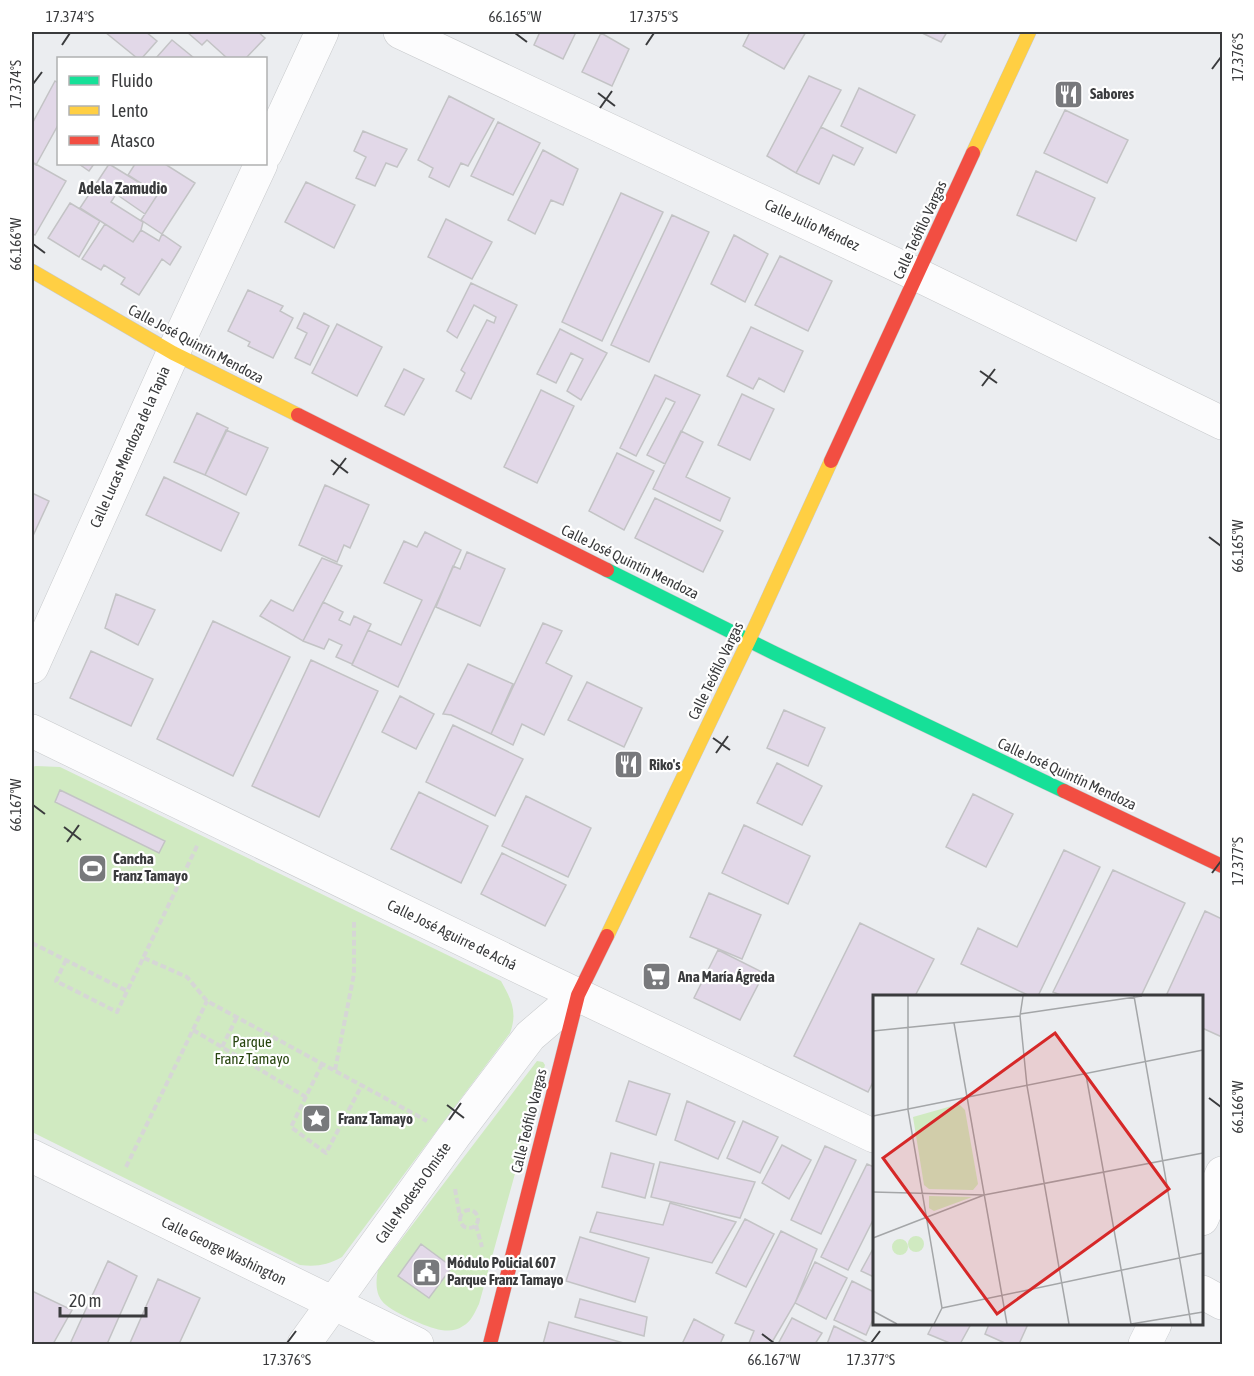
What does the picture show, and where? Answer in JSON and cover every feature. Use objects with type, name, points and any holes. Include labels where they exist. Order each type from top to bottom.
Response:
[{"type":"street","points":[[267,151],[322,32]]},
{"type":"street","name":"Calle Julio Méndez","points":[[400,32],[918,275],[1222,423]]},
{"type":"street","name":"Calle Teófilo Vargas","points":[[490,1344],[578,995],[749,640],[1029,32]]},
{"type":"street","name":"Calle Lucas Mendoza de la Tapia","points":[[32,667],[172,353],[261,165]]},
{"type":"street","name":"Calle José Quintín Mendoza","points":[[32,272],[172,353],[749,640],[1222,866]]},
{"type":"street","name":"Calle José Aguirre de Achá","points":[[32,732],[873,1136]]},
{"type":"street","name":"Calle Modesto Omiste","points":[[304,1344],[454,1136],[530,1036],[578,995]]},
{"type":"street","name":"Calle George Washington","points":[[32,1156],[417,1344]]},
{"type":"street","points":[[1203,1217],[1222,1173]]},
{"type":"street","points":[[1203,1293],[1222,1303]]},
{"type":"street","points":[[1145,1344],[1154,1325]]},
{"type":"path","points":[[66,960],[56,981],[117,1012],[198,844]]},
{"type":"path","points":[[335,1070],[354,974],[354,922]]},
{"type":"path","points":[[32,943],[128,991]]},
{"type":"path","points":[[144,958],[187,977],[207,1001],[431,1123]]},
{"type":"path","points":[[124,1171],[207,1001]]},
{"type":"path","points":[[222,1047],[237,1017]]},
{"type":"path","points":[[193,1030],[306,1097]]},
{"type":"path","points":[[322,1064],[291,1127],[326,1153],[362,1086]]},
{"type":"path","points":[[469,1210],[476,1214],[477,1222],[474,1226],[465,1227],[461,1223],[462,1214],[466,1211],[469,1210]]},
{"type":"green space","name":"Parque Franz Tamayo","points":[[32,767],[60,767],[501,981],[512,1006],[513,1019],[510,1033],[342,1257],[322,1265],[300,1265],[32,1132]]},
{"type":"green space","points":[[537,1061],[545,1065],[479,1304],[471,1319],[458,1329],[441,1330],[400,1314],[386,1305],[378,1294],[378,1270]]},
{"type":"building","points":[[105,32],[146,32],[157,41],[143,57],[136,57]]},
{"type":"building","points":[[187,32],[258,32],[265,38],[247,57],[226,57],[207,40],[202,45]]},
{"type":"building","points":[[540,32],[576,32],[563,59],[534,45]]},
{"type":"building","points":[[750,32],[806,32],[784,69],[743,46]]},
{"type":"building","points":[[920,32],[947,32],[941,42]]},
{"type":"building","points":[[601,33],[629,49],[612,86],[582,72]]},
{"type":"building","points":[[172,40],[193,57],[157,57]]},
{"type":"building","points":[[809,76],[841,90],[796,173],[767,156]]},
{"type":"building","points":[[55,81],[57,82],[57,127],[36,165],[32,162],[32,124]]},
{"type":"building","points":[[859,88],[915,115],[896,153],[841,126]]},
{"type":"building","points":[[449,96],[494,119],[468,166],[461,163],[449,187],[429,177],[433,168],[418,160]]},
{"type":"building","points":[[1065,110],[1128,140],[1107,183],[1044,153]]},
{"type":"building","points":[[498,122],[540,143],[513,195],[471,176]]},
{"type":"building","points":[[821,127],[863,148],[854,165],[833,155],[819,184],[796,173]]},
{"type":"building","points":[[363,131],[407,149],[397,167],[386,163],[375,186],[356,178],[366,157],[354,151]]},
{"type":"building","points":[[543,150],[578,169],[563,205],[551,200],[535,234],[508,220]]},
{"type":"building","points":[[32,162],[66,181],[35,235],[32,233]]},
{"type":"building","points":[[80,165],[93,165],[89,171]]},
{"type":"building","points":[[108,165],[158,194],[145,214],[116,194],[111,202],[143,222],[133,242],[80,208]]},
{"type":"building","points":[[134,165],[167,165],[195,183],[162,234],[141,220],[158,194],[128,175]]},
{"type":"building","points":[[1036,171],[1095,198],[1076,241],[1017,215]]},
{"type":"building","points":[[306,182],[355,205],[334,248],[285,222]]},
{"type":"building","points":[[621,193],[663,212],[602,341],[562,322]]},
{"type":"building","points":[[70,203],[100,221],[79,257],[48,238]]},
{"type":"building","points":[[672,215],[709,232],[649,362],[611,345]]},
{"type":"building","points":[[446,219],[492,242],[472,279],[428,257]]},
{"type":"building","points":[[105,224],[133,242],[141,230],[159,241],[162,234],[181,247],[170,265],[162,259],[139,295],[121,284],[125,278],[104,265],[101,270],[82,259]]},
{"type":"building","points":[[734,235],[768,254],[745,302],[711,284]]},
{"type":"building","points":[[780,256],[832,281],[808,331],[755,305]]},
{"type":"building","points":[[471,283],[517,305],[471,399],[456,391],[465,373],[461,370],[487,320],[494,323],[496,317],[474,305],[457,338],[447,331]]},
{"type":"building","points":[[248,290],[283,306],[280,311],[293,318],[273,358],[248,346],[250,342],[228,331]]},
{"type":"building","points":[[304,313],[329,326],[310,365],[295,358],[307,333],[297,328]]},
{"type":"building","points":[[337,324],[382,347],[357,396],[312,373]]},
{"type":"building","points":[[751,327],[803,351],[784,392],[759,378],[753,389],[727,376]]},
{"type":"building","points":[[560,329],[607,353],[581,400],[567,391],[583,359],[571,353],[556,383],[537,374]]},
{"type":"building","points":[[404,369],[424,379],[404,415],[385,406]]},
{"type":"building","points":[[655,375],[700,395],[665,464],[647,455],[675,402],[666,398],[636,456],[620,448]]},
{"type":"building","points":[[541,390],[574,406],[537,483],[504,467]]},
{"type":"building","points":[[742,394],[774,409],[750,460],[718,445]]},
{"type":"building","points":[[197,413],[228,428],[205,475],[174,462]]},
{"type":"building","points":[[226,430],[268,448],[246,495],[205,475]]},
{"type":"building","points":[[681,431],[703,442],[686,477],[730,498],[720,521],[653,489]]},
{"type":"building","points":[[617,453],[654,471],[624,530],[589,511]]},
{"type":"building","points":[[164,477],[239,513],[221,551],[146,515]]},
{"type":"building","points":[[325,485],[369,505],[350,548],[344,545],[337,562],[299,545]]},
{"type":"building","points":[[32,493],[49,501],[32,538]]},
{"type":"building","points":[[655,498],[723,531],[703,572],[635,538]]},
{"type":"building","points":[[425,532],[461,550],[398,687],[352,665],[368,630],[401,645],[422,600],[384,583],[404,541],[417,547]]},
{"type":"building","points":[[467,552],[505,569],[480,626],[436,607],[453,566],[460,569]]},
{"type":"building","points":[[322,558],[342,566],[303,641],[260,616],[271,600],[293,611]]},
{"type":"building","points":[[116,594],[155,610],[138,645],[105,628]]},
{"type":"building","points":[[323,602],[343,612],[339,620],[350,625],[354,616],[371,624],[352,664],[336,657],[342,645],[329,639],[324,649],[303,641]]},
{"type":"building","points":[[213,621],[290,657],[233,776],[157,739]]},
{"type":"building","points":[[543,623],[562,631],[546,663],[572,676],[544,735],[522,724],[513,745],[491,734]]},
{"type":"building","points":[[91,651],[153,679],[131,726],[70,698]]},
{"type":"building","points":[[311,660],[378,691],[319,817],[252,786]]},
{"type":"building","points":[[468,664],[513,684],[491,734],[451,715],[443,714]]},
{"type":"building","points":[[587,682],[642,708],[624,747],[568,720]]},
{"type":"building","points":[[400,696],[434,714],[416,749],[382,732]]},
{"type":"building","points":[[784,710],[825,728],[808,766],[767,748]]},
{"type":"building","points":[[453,725],[523,759],[495,816],[426,782]]},
{"type":"building","points":[[777,763],[822,786],[802,825],[757,803]]},
{"type":"building","points":[[60,790],[165,841],[159,853],[55,802]]},
{"type":"building","points":[[419,792],[488,826],[461,883],[391,849]]},
{"type":"building","points":[[973,794],[1013,814],[986,867],[946,847]]},
{"type":"building","points":[[526,796],[591,828],[568,877],[502,846]]},
{"type":"building","points":[[744,825],[810,856],[788,904],[722,873]]},
{"type":"building","points":[[1064,850],[1100,867],[1038,995],[1028,995],[961,964],[978,928],[1017,947]]},
{"type":"building","points":[[502,853],[566,885],[545,926],[481,894]]},
{"type":"building","points":[[1113,870],[1185,903],[1141,995],[1060,995],[1053,992]]},
{"type":"building","points":[[709,893],[761,915],[742,959],[690,937]]},
{"type":"building","points":[[1205,911],[1222,919],[1222,1037],[1203,1028],[1203,995],[1166,995]]},
{"type":"building","points":[[860,923],[934,959],[916,995],[873,995],[873,1082],[868,1092],[794,1056]]},
{"type":"building","points":[[718,950],[764,973],[740,1020],[694,998]]},
{"type":"building","points":[[629,1081],[670,1094],[656,1135],[616,1121]]},
{"type":"building","points":[[687,1101],[735,1122],[718,1159],[675,1140]]},
{"type":"building","points":[[743,1121],[778,1137],[760,1173],[727,1158]]},
{"type":"building","points":[[782,1145],[811,1160],[789,1199],[762,1183]]},
{"type":"building","points":[[825,1146],[856,1160],[821,1234],[791,1220]]},
{"type":"building","points":[[611,1153],[654,1164],[645,1198],[602,1187]]},
{"type":"building","points":[[660,1162],[755,1182],[740,1218],[651,1197]]},
{"type":"building","points":[[867,1164],[873,1167],[873,1220],[848,1270],[821,1257]]},
{"type":"building","points":[[670,1203],[736,1222],[712,1263],[590,1232],[597,1212],[663,1225]]},
{"type":"building","points":[[745,1219],[774,1234],[746,1287],[716,1273]]},
{"type":"building","points":[[781,1231],[817,1249],[795,1303],[771,1344],[749,1343],[754,1331],[735,1323]]},
{"type":"building","points":[[580,1237],[649,1258],[635,1302],[566,1281]]},
{"type":"building","points":[[421,1244],[452,1267],[429,1298],[398,1276]]},
{"type":"building","points":[[873,1249],[873,1277],[861,1271]]},
{"type":"building","points":[[108,1261],[137,1276],[107,1344],[70,1344]]},
{"type":"building","points":[[815,1262],[847,1278],[826,1319],[795,1303]]},
{"type":"building","points":[[158,1279],[200,1298],[179,1344],[132,1344],[130,1343]]},
{"type":"building","points":[[852,1281],[873,1292],[873,1319],[866,1335],[834,1320]]},
{"type":"building","points":[[32,1291],[72,1310],[53,1344],[32,1344]]},
{"type":"building","points":[[580,1299],[647,1317],[644,1336],[575,1317]]},
{"type":"building","points":[[792,1318],[822,1333],[815,1344],[778,1344]]},
{"type":"building","points":[[694,1319],[724,1335],[720,1344],[682,1344]]},
{"type":"building","points":[[549,1322],[627,1344],[543,1344]]},
{"type":"building","points":[[932,1325],[970,1325],[960,1344],[952,1344],[928,1334]]},
{"type":"building","points":[[989,1325],[1028,1325],[1019,1344],[1007,1344],[985,1334]]},
{"type":"building","points":[[834,1326],[868,1343],[868,1344],[827,1344]]},
{"type":"traffic: fast","points":[[607,570],[774,653],[1064,791]]},
{"type":"traffic: slow","points":[[973,153],[1029,32]]},
{"type":"traffic: slow","points":[[32,271],[173,353],[298,415]]},
{"type":"traffic: slow","points":[[607,936],[749,640],[831,461]]},
{"type":"traffic: jam","points":[[831,461],[973,153]]},
{"type":"traffic: jam","points":[[298,415],[607,570]]},
{"type":"traffic: jam","points":[[1064,791],[1222,866]]},
{"type":"traffic: jam","points":[[490,1344],[578,995],[607,936]]},
{"type":"place","name":"Sabores","points":[[1069,94]]},
{"type":"place","name":"Riko's","points":[[628,765]]},
{"type":"place","name":"Cancha Franz Tamayo","points":[[92,868]]},
{"type":"place","name":"Ana María Ágreda","points":[[657,977]]},
{"type":"place","name":"Franz Tamayo","points":[[317,1119]]},
{"type":"place","name":"Módulo Policial 607 Parque Franz Tamayo","points":[[426,1272]]},
{"type":"district","name":"Adela Zamudio","points":[[123,188]]}]
